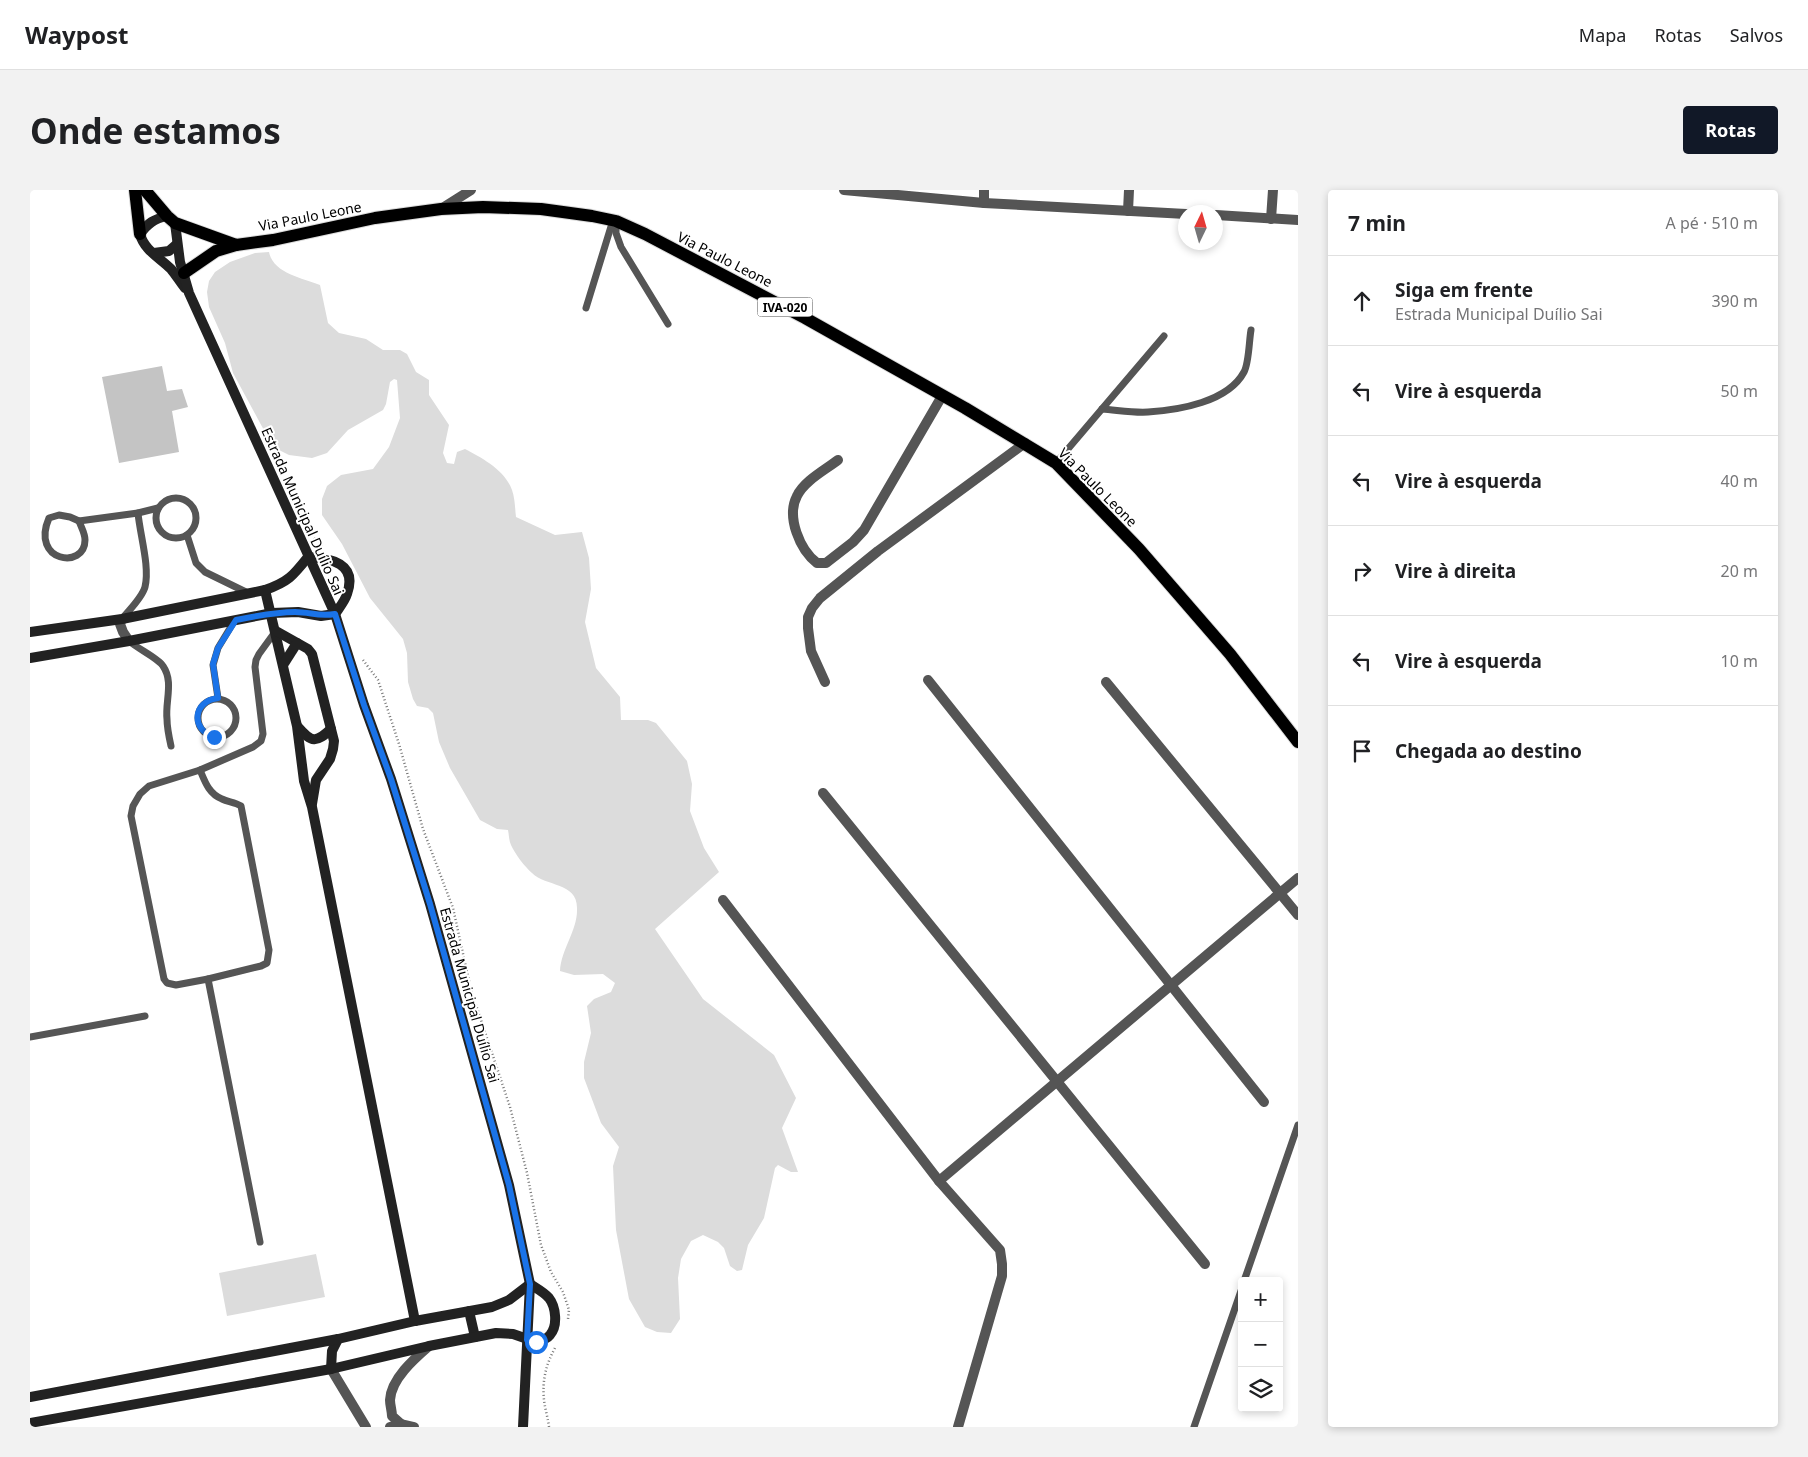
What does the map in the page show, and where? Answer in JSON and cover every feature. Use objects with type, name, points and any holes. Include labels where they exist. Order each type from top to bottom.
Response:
[{"type":"main road","points":[[135,190],[140,234]]},
{"type":"main road","name":"Via Paulo Leone","points":[[145,190],[171,219],[236,245],[273,240],[375,218],[441,209],[483,207],[540,209],[592,216],[614,221],[645,234],[806,318],[1025,443],[1056,463],[1139,549],[1230,654],[1298,742]]},
{"type":"main road","points":[[184,273],[216,251],[236,245]]},
{"type":"street","points":[[441,209],[470,190]]},
{"type":"street","points":[[844,190],[984,203],[1178,214]]},
{"type":"street","points":[[984,190],[984,203]]},
{"type":"street","points":[[1128,211],[1129,190]]},
{"type":"street","points":[[1271,218],[1273,190]]},
{"type":"street","points":[[1223,216],[1298,220]]},
{"type":"street","points":[[171,219],[153,220],[140,234],[145,246],[175,274],[188,293]]},
{"type":"street","name":"Estrada Municipal Duílio Sai","points":[[171,219],[188,293],[335,614],[364,705],[391,779],[430,904],[509,1185],[530,1284],[523,1427]]},
{"type":"street","points":[[154,254],[168,251],[177,244]]},
{"type":"street","points":[[838,460],[804,486],[797,496],[794,505],[794,523],[800,544],[817,563],[826,564],[853,542],[864,530],[942,396]]},
{"type":"street","points":[[825,682],[811,651],[808,628],[810,612],[820,598],[885,546],[1025,443]]},
{"type":"street","points":[[30,632],[122,619],[265,590],[282,584],[293,575],[308,557],[325,557],[336,561],[344,566],[349,576],[347,595],[335,614],[321,616],[298,612],[272,613],[30,658]]},
{"type":"street","points":[[265,590],[272,613],[297,726],[304,781],[312,807],[415,1321]]},
{"type":"street","points":[[122,619],[120,624],[129,641]]},
{"type":"street","points":[[276,631],[312,654],[331,729],[333,749],[330,759],[316,780],[312,807]]},
{"type":"street","points":[[283,665],[297,643]]},
{"type":"street","points":[[928,680],[1264,1102]]},
{"type":"street","points":[[1106,682],[1298,915]]},
{"type":"street","points":[[297,726],[306,736],[315,740],[319,740],[331,729]]},
{"type":"street","points":[[823,793],[1205,1264]]},
{"type":"street","points":[[939,1181],[1298,878]]},
{"type":"street","points":[[722,900],[939,1181],[1000,1250],[1002,1276],[958,1427]]},
{"type":"street","points":[[30,1397],[338,1339],[415,1321],[492,1307],[509,1300],[530,1284],[549,1298],[554,1308],[554,1328],[550,1336],[536,1342],[513,1334],[496,1333],[331,1368],[30,1423]]},
{"type":"street","points":[[469,1311],[474,1337]]},
{"type":"street","points":[[338,1339],[332,1350],[331,1368],[366,1427]]},
{"type":"street","points":[[401,1424],[392,1416],[390,1399],[397,1380],[406,1368],[429,1346]]},
{"type":"street","points":[[390,1427],[401,1424],[414,1427]]},
{"type":"lane","points":[[586,308],[614,221]]},
{"type":"lane","points":[[614,221],[621,247],[668,324]]},
{"type":"lane","points":[[1102,409],[1147,412],[1190,406],[1216,398],[1235,385],[1245,371],[1251,330]]},
{"type":"lane","points":[[1056,463],[1164,336]]},
{"type":"lane","points":[[79,521],[85,540],[81,550],[72,557],[58,558],[48,553],[42,541],[42,529],[49,518],[60,515],[79,521],[138,513],[158,508],[165,501],[172,498],[179,498],[187,500],[193,506],[196,513],[196,522],[193,529],[187,535],[180,538],[172,538],[165,534],[156,522],[158,508]]},
{"type":"lane","points":[[122,619],[144,588],[145,558],[138,513]]},
{"type":"lane","points":[[187,535],[196,563],[205,572],[248,593]]},
{"type":"lane","points":[[218,698],[213,664],[218,648],[236,620]]},
{"type":"lane","points":[[200,770],[206,786],[213,794],[241,806],[269,957],[267,962],[261,966],[176,985],[167,983],[164,979],[131,816],[133,806],[140,794],[149,786],[200,770],[253,747],[261,741],[263,734],[255,667],[256,660],[276,631]]},
{"type":"lane","points":[[129,641],[158,660],[166,670],[169,683],[166,718],[171,746]]},
{"type":"lane","points":[[218,698],[230,704],[236,716],[235,723],[227,734],[214,737],[202,730],[197,717],[199,709],[204,703],[218,698]]},
{"type":"lane","points":[[208,979],[260,1242]]},
{"type":"lane","points":[[30,1037],[145,1016]]},
{"type":"lane","points":[[1245,1277],[1298,1125]]},
{"type":"lane","points":[[1194,1427],[1238,1300]]},
{"type":"shaded area","points":[[269,252],[276,265],[282,270],[320,285],[328,323],[339,333],[366,339],[383,350],[400,350],[407,354],[416,372],[429,380],[429,395],[449,425],[443,453],[447,463],[454,464],[457,452],[465,449],[479,456],[499,471],[509,483],[513,493],[516,517],[555,535],[582,532],[589,558],[591,589],[585,622],[596,668],[620,697],[621,720],[648,720],[656,723],[687,761],[692,784],[690,811],[704,848],[719,872],[655,929],[703,999],[774,1055],[796,1098],[782,1128],[798,1172],[791,1172],[778,1165],[775,1168],[764,1218],[748,1245],[742,1270],[737,1271],[730,1266],[724,1248],[718,1242],[703,1235],[691,1241],[681,1259],[678,1278],[680,1319],[671,1333],[657,1332],[645,1327],[629,1299],[616,1230],[613,1166],[619,1147],[601,1123],[584,1078],[584,1062],[591,1033],[587,1006],[594,999],[611,992],[615,983],[603,974],[574,975],[560,971],[563,955],[577,916],[576,900],[566,889],[545,881],[529,870],[513,849],[508,830],[497,829],[480,820],[450,768],[439,742],[433,713],[428,708],[417,706],[413,699],[408,682],[407,653],[403,639],[370,598],[342,544],[322,515],[322,499],[327,486],[341,475],[373,469],[389,447],[400,418],[397,380],[394,379],[390,382],[383,410],[348,430],[327,453],[312,458],[289,455],[273,447],[233,373],[225,343],[209,307],[207,292],[209,281],[215,272],[230,262],[255,253]]},
{"type":"shaded area","points":[[316,1254],[325,1297],[227,1316],[219,1273]]},
{"type":"building","points":[[162,366],[167,391],[182,389],[188,407],[172,411],[179,452],[119,463],[102,377]]},
{"type":"route","points":[[214,737],[202,730],[197,717],[199,709],[204,703],[218,698],[213,664],[218,648],[236,620],[272,613],[298,612],[321,616],[335,614],[364,705],[391,779],[430,904],[509,1185],[530,1284],[527,1340],[536,1342]]}]
